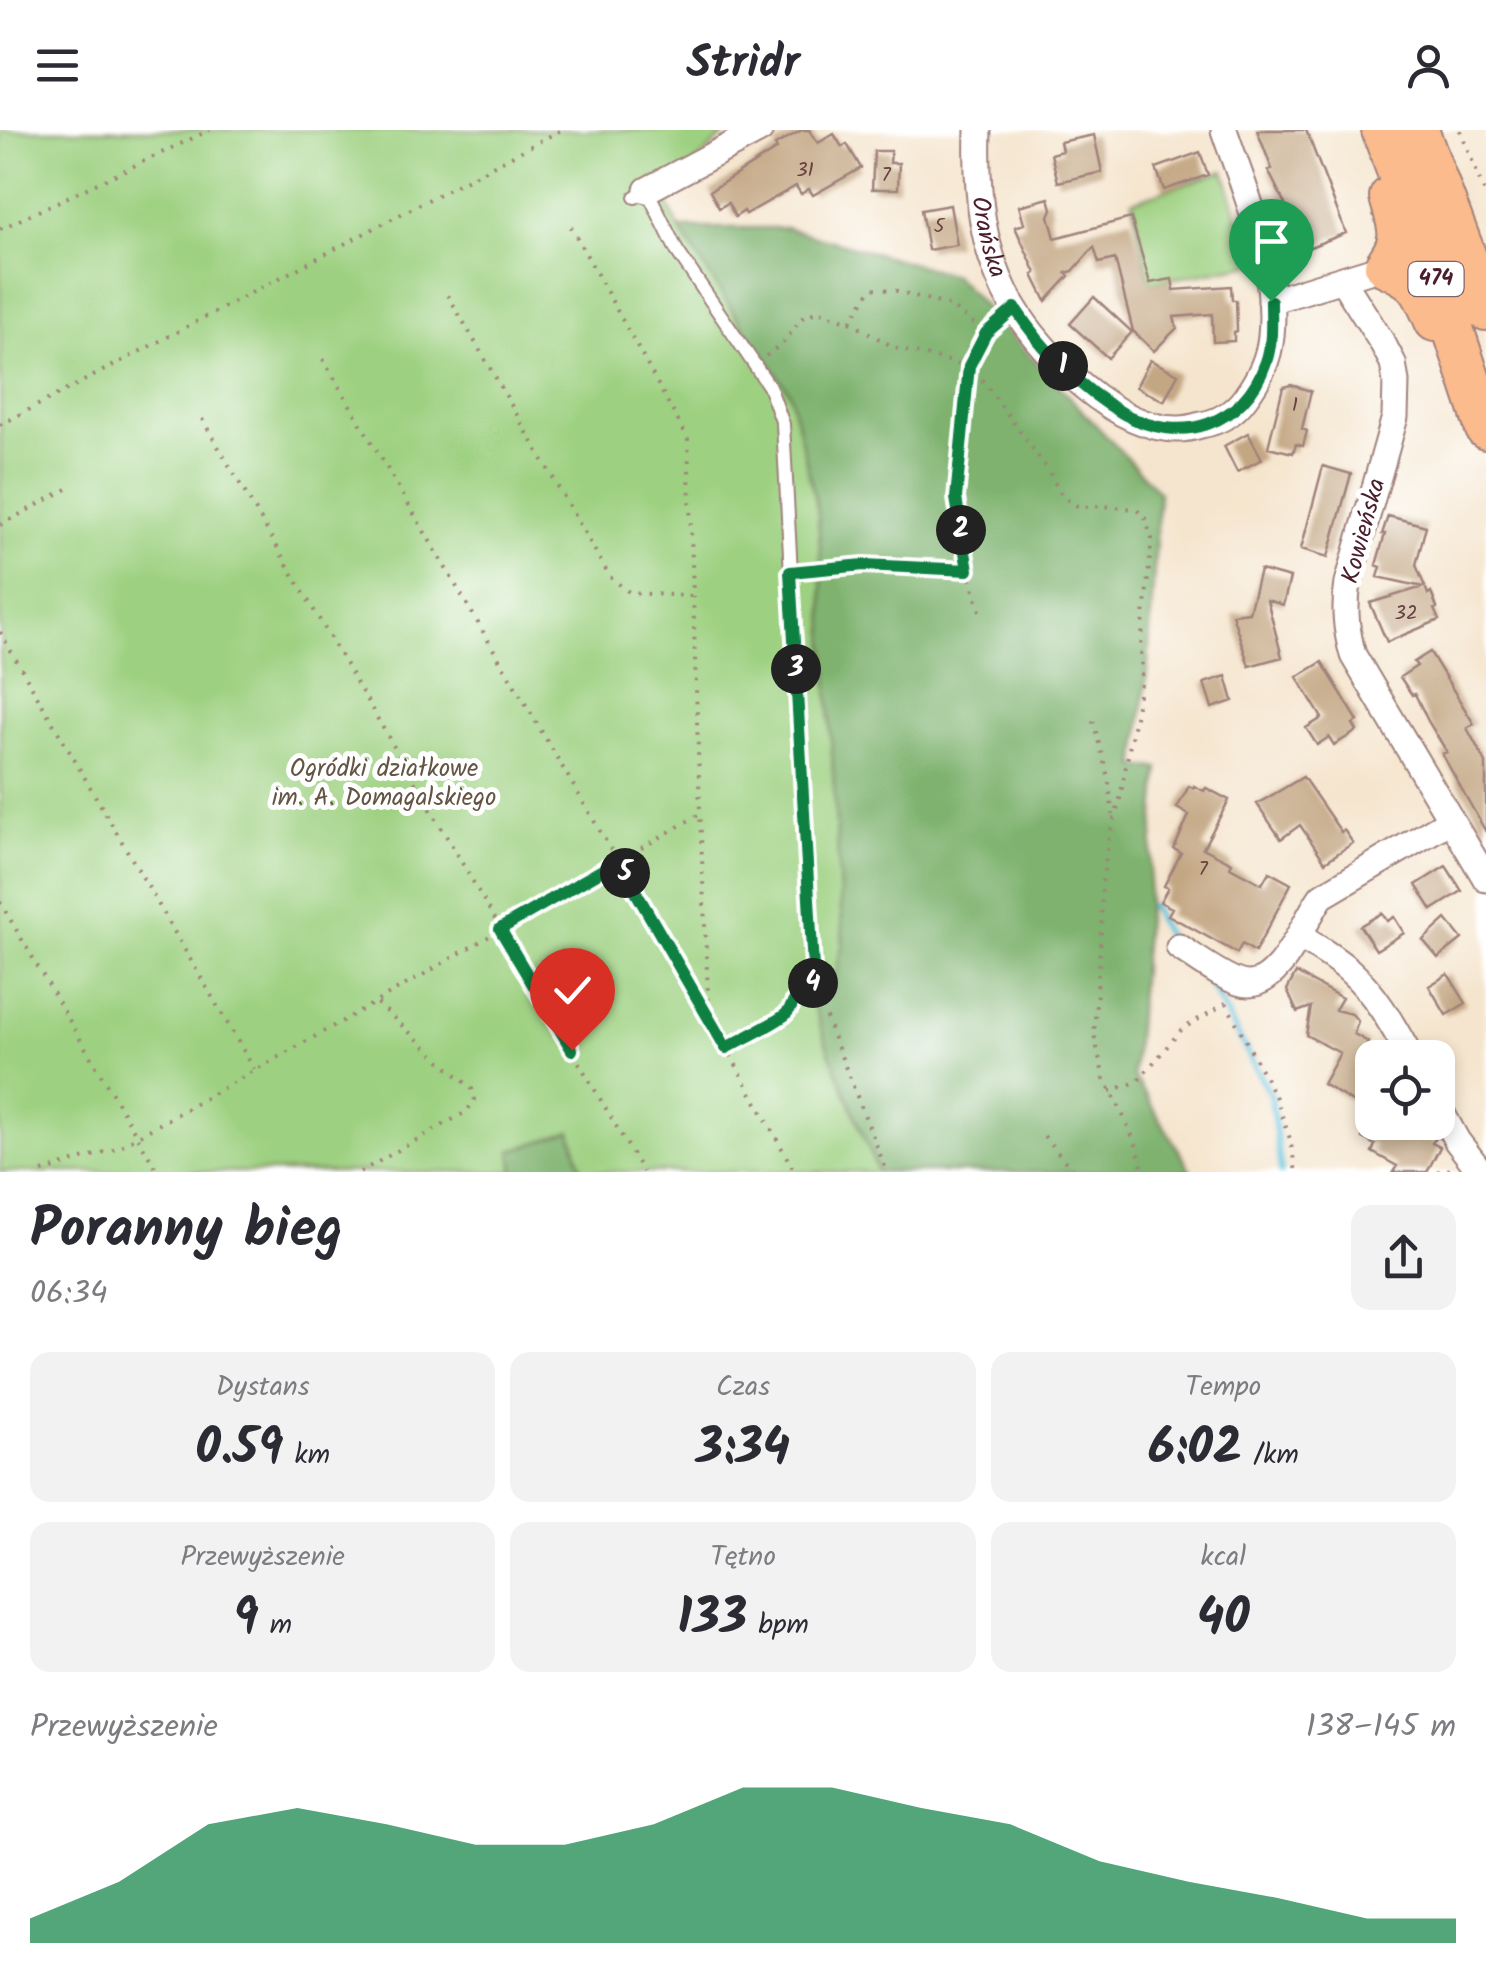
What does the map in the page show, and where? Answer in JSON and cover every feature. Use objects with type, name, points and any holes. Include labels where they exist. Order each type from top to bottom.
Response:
[{"type":"main road","points":[[1378,130],[1384,173],[1399,227],[1398,247],[1386,266],[1411,278],[1421,290],[1482,417]]},
{"type":"main road","name":"474","points":[[1378,130],[1430,258],[1482,417]]},
{"type":"main road","name":"474","points":[[1418,130],[1486,310]]},
{"type":"street","points":[[641,194],[760,130]]},
{"type":"street","name":"Orańska","points":[[978,130],[979,207],[985,240],[1015,308],[1032,334],[1096,396],[1127,416],[1178,429],[1225,418],[1239,407],[1259,378],[1272,334],[1262,245],[1224,130]]},
{"type":"street","points":[[1271,301],[1386,266]]},
{"type":"street","name":"Kowieńska","points":[[1343,281],[1393,363],[1396,382],[1395,417],[1348,583],[1346,632],[1353,655],[1486,879]]},
{"type":"street","points":[[1179,947],[1231,979],[1249,984],[1265,978],[1278,967],[1322,896],[1450,821]]},
{"type":"street","points":[[1298,936],[1364,984],[1401,1040]]},
{"type":"street","points":[[1455,1138],[1481,1172]]},
{"type":"lane","points":[[641,194],[769,386],[783,424],[814,985]]},
{"type":"path","points":[[0,229],[210,130]]},
{"type":"path","points":[[0,425],[561,130]]},
{"type":"path","points":[[1460,130],[1486,196]]},
{"type":"path","points":[[571,227],[688,439],[709,1016]]},
{"type":"path","points":[[850,322],[872,288],[950,306],[986,333]]},
{"type":"path","points":[[448,295],[610,577],[630,593],[692,596]]},
{"type":"path","points":[[980,611],[968,570],[956,498],[969,366],[986,333],[1015,308]]},
{"type":"path","points":[[754,364],[784,342],[802,318],[818,311],[850,322],[895,348],[969,366],[1032,448],[1061,494],[1079,507],[1136,510],[1145,518],[1152,539],[1140,646],[1142,678],[1102,883],[1094,1034],[1104,1080],[1138,1149],[1143,1172]]},
{"type":"path","points":[[323,359],[709,1016],[795,1172]]},
{"type":"path","points":[[202,419],[643,1172]]},
{"type":"path","points":[[0,525],[68,488]]},
{"type":"path","points":[[790,572],[864,565],[968,570]]},
{"type":"path","points":[[0,632],[254,1070]]},
{"type":"path","points":[[1093,720],[1114,819]]},
{"type":"path","points":[[42,1172],[117,1148],[700,814]]},
{"type":"path","points":[[0,902],[158,1172]]},
{"type":"path","points":[[1205,963],[1276,1098],[1296,1172]]},
{"type":"path","points":[[726,1048],[787,1014],[801,990],[814,985],[887,1172]]},
{"type":"path","points":[[360,1172],[466,1112],[475,1100],[472,1088],[376,1002]]},
{"type":"path","points":[[1110,1091],[1137,1082],[1182,1029],[1226,1003]]},
{"type":"path","points":[[1044,1136],[1074,1172]]},
{"type":"green space","name":"Ogródki działkowe im. A. Domagalskiego","points":[[0,130],[729,130],[663,195],[679,228],[790,393],[818,512],[843,943],[831,992],[814,1006],[878,1172],[582,1172],[571,1132],[511,1151],[514,1172],[0,1172]]},
{"type":"green space","points":[[1224,171],[1252,264],[1150,283],[1132,201]]},
{"type":"green space","points":[[679,228],[786,228],[954,275],[1159,492],[1148,663],[1136,767],[1159,768],[1133,1075],[1192,1172],[878,1172],[814,1006],[831,992],[843,943],[818,512],[790,393]]},
{"type":"green space","points":[[571,1131],[582,1172],[514,1172],[511,1151]]},
{"type":"building","points":[[802,130],[809,130],[818,143],[834,134],[842,147],[847,144],[861,168],[813,195],[809,189],[801,194],[796,186],[746,214],[744,211],[735,217],[728,203],[719,208],[710,191]]},
{"type":"building","points":[[1257,130],[1306,130],[1346,233],[1300,251],[1289,212],[1268,170],[1272,169]]},
{"type":"building","points":[[1094,135],[1102,172],[1058,182],[1051,154],[1062,151],[1060,142]]},
{"type":"building","points":[[874,151],[891,151],[890,163],[899,163],[898,189],[872,189]]},
{"type":"building","points":[[1200,152],[1208,175],[1164,190],[1156,168]]},
{"type":"building","points":[[1049,198],[1055,238],[1131,218],[1150,283],[1172,279],[1174,290],[1231,286],[1232,300],[1236,300],[1234,341],[1213,342],[1212,314],[1174,317],[1177,328],[1154,351],[1133,331],[1115,259],[1099,263],[1094,247],[1073,271],[1066,273],[1069,276],[1046,301],[1015,227],[1024,224],[1019,206]]},
{"type":"building","points":[[950,205],[957,245],[928,250],[921,210]]},
{"type":"building","points":[[1094,297],[1132,332],[1108,358],[1070,324]]},
{"type":"building","points":[[1150,360],[1178,374],[1164,401],[1136,387]]},
{"type":"building","points":[[1291,385],[1311,391],[1302,429],[1307,431],[1303,446],[1296,444],[1293,453],[1268,447],[1283,387]]},
{"type":"building","points":[[1248,433],[1262,459],[1237,472],[1224,446]]},
{"type":"building","points":[[1323,466],[1351,474],[1328,557],[1301,549]]},
{"type":"building","points":[[1388,516],[1426,526],[1416,565],[1428,594],[1431,592],[1439,620],[1387,642],[1370,603],[1423,587],[1378,577],[1381,567],[1376,565]]},
{"type":"building","points":[[1260,570],[1290,578],[1283,605],[1267,600],[1282,657],[1249,666],[1232,614],[1249,612]]},
{"type":"building","points":[[1430,652],[1474,724],[1467,728],[1486,763],[1486,832],[1442,754],[1447,752],[1415,694],[1400,677]]},
{"type":"building","points":[[1322,662],[1358,721],[1353,724],[1357,731],[1334,745],[1329,737],[1317,745],[1306,728],[1322,718],[1297,677]]},
{"type":"building","points":[[1226,676],[1233,701],[1212,708],[1204,683]]},
{"type":"building","points":[[1303,777],[1353,843],[1325,862],[1300,825],[1281,839],[1257,804]]},
{"type":"building","points":[[1189,786],[1204,791],[1206,788],[1229,800],[1203,848],[1262,884],[1269,872],[1291,884],[1255,952],[1242,944],[1237,953],[1168,915],[1172,908],[1160,902],[1181,853],[1174,849],[1189,815],[1177,808]]},
{"type":"building","points":[[1446,866],[1462,891],[1432,910],[1416,885]]},
{"type":"building","points":[[1382,913],[1387,921],[1394,917],[1404,933],[1376,950],[1360,926]]},
{"type":"building","points":[[1446,919],[1462,939],[1438,958],[1423,940]]},
{"type":"building","points":[[1296,973],[1342,998],[1335,1010],[1352,1014],[1358,1021],[1354,1034],[1364,1040],[1355,1040],[1355,1104],[1323,1084],[1340,1053],[1306,1035],[1311,1007],[1297,1012],[1287,990]]},
{"type":"building","points":[[1448,974],[1466,1003],[1446,1015],[1429,986]]},
{"type":"building","points":[[1366,1140],[1434,1140],[1432,1143],[1440,1147],[1427,1172],[1393,1172],[1397,1166],[1372,1152],[1375,1145]]},
{"type":"waterway","points":[[1151,906],[1171,945]]},
{"type":"waterway","points":[[1201,975],[1210,984],[1271,1096],[1281,1172]]},
{"type":"route","points":[[572,1050],[500,929],[618,861],[726,1048],[787,1014],[801,990],[814,985],[790,572],[864,565],[968,570],[956,498],[969,366],[986,333],[1015,308],[1032,334],[1096,396],[1127,416],[1178,429],[1225,418],[1239,407],[1268,358],[1271,301]]}]
